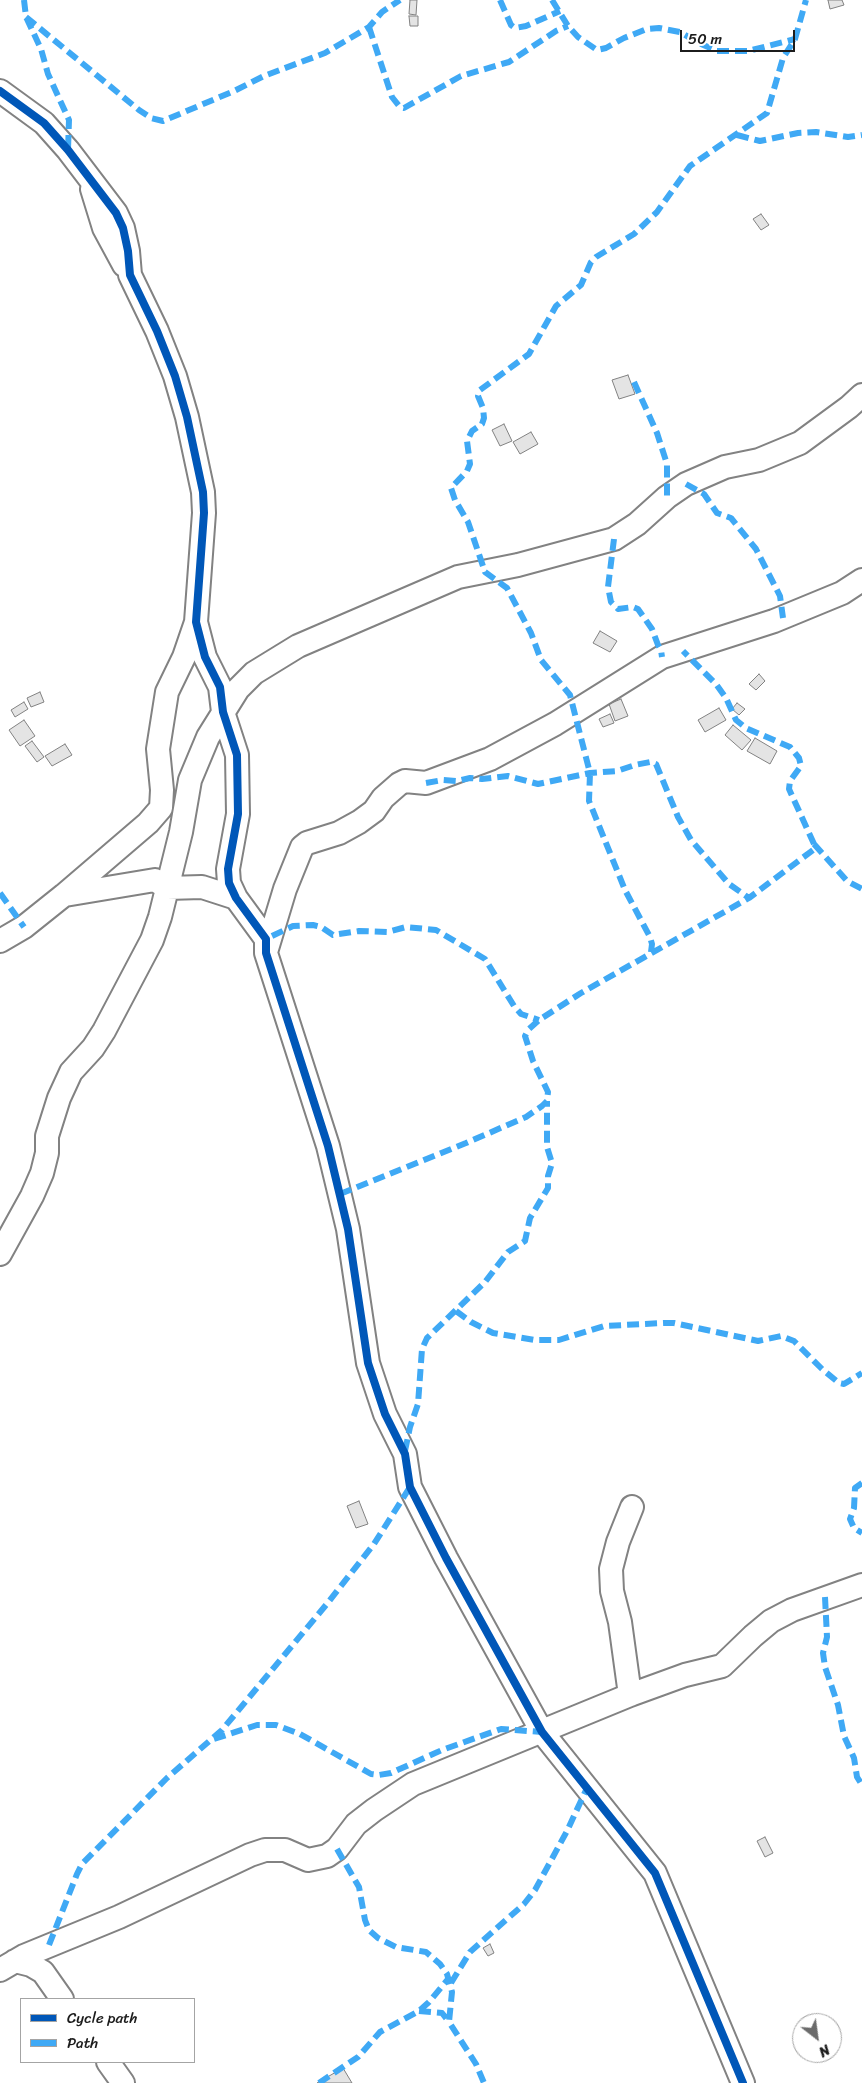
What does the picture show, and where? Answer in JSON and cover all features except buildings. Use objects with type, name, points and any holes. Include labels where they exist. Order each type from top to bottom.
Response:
[{"type":"street","points":[[0,91],[44,123],[68,150],[116,213],[123,228],[128,251],[130,275],[157,331],[187,417],[197,459],[204,513],[196,622],[184,657],[166,692],[158,749],[162,790],[161,808],[148,823],[64,895],[24,927],[0,941]]},
{"type":"street","points":[[0,1254],[32,1196],[42,1173],[47,1153],[47,1136],[63,1088],[71,1072],[104,1031],[152,940],[181,832],[190,780],[208,737],[238,689],[254,673],[298,646],[458,577],[518,565],[614,539],[631,528],[667,497],[686,484],[725,467],[759,460],[800,442],[837,416],[862,394]]},
{"type":"street","points":[[266,953],[285,889],[302,847],[307,843],[339,833],[359,822],[374,811],[391,789],[405,782],[426,783],[490,759],[555,724],[662,658],[774,622],[836,596],[862,580]]},
{"type":"street","points":[[196,622],[205,657],[220,687],[223,712],[236,755],[238,814],[228,869],[229,883],[236,898],[266,938],[266,953],[328,1146],[348,1229],[368,1363],[385,1414],[405,1454],[410,1487],[446,1558],[542,1732],[655,1873],[743,2083]]},
{"type":"street","points":[[64,895],[155,880],[166,888],[202,887],[236,898]]},
{"type":"street","points":[[630,1695],[620,1622],[612,1591],[611,1569],[618,1542],[632,1507]]},
{"type":"street","points":[[8,1966],[49,1945],[119,1917],[264,1850],[285,1850],[308,1860],[327,1856],[341,1844],[356,1824],[413,1784],[630,1695],[685,1675],[722,1666],[753,1636],[771,1622],[792,1610],[819,1599],[855,1589],[862,1585]]},
{"type":"street","points":[[49,1945],[47,1963],[56,1990]]},
{"type":"street","points":[[8,1966],[31,1965],[43,1972],[56,1990]]},
{"type":"street","points":[[109,2063],[123,2083]]},
{"type":"marked path","points":[[24,0],[26,17],[41,49],[48,74],[69,120],[68,150]]},
{"type":"marked path","points":[[26,17],[139,110],[151,118],[163,121],[264,76],[325,53],[369,27],[382,12],[400,0]]},
{"type":"marked path","points":[[500,0],[511,25],[515,28],[526,26],[560,11]]},
{"type":"marked path","points":[[552,0],[568,26],[578,37],[597,50],[606,48],[624,38],[647,29],[659,28],[680,32],[717,51],[748,51],[795,39]]},
{"type":"marked path","points":[[651,952],[652,944],[650,937],[625,890],[589,801],[590,773],[570,695],[541,660],[531,633],[507,588],[485,572],[468,522],[455,500],[451,488],[467,471],[470,464],[467,441],[472,431],[482,424],[484,418],[483,408],[478,396],[480,390],[529,354],[556,306],[581,285],[591,262],[634,234],[657,212],[690,166],[767,113],[783,58],[795,39],[806,0]]},
{"type":"marked path","points":[[369,27],[392,97],[400,107],[404,108],[461,76],[509,62],[556,31],[568,26]]},
{"type":"marked path","points":[[737,135],[760,141],[798,133],[816,132],[848,137],[862,135]]},
{"type":"marked path","points":[[634,382],[657,433],[667,464],[667,497]]},
{"type":"marked path","points":[[686,484],[704,494],[717,513],[731,518],[756,549],[780,596],[783,618]]},
{"type":"marked path","points":[[614,539],[608,587],[611,602],[618,609],[633,607],[638,609],[652,629],[662,657]]},
{"type":"marked path","points":[[340,1194],[526,1117],[542,1106],[547,1101],[548,1092],[533,1061],[525,1036],[528,1030],[539,1020],[581,993],[749,898],[813,850],[814,844],[789,789],[790,781],[801,766],[799,758],[790,747],[746,728],[736,720],[726,698],[716,684],[683,651]]},
{"type":"marked path","points":[[426,783],[443,780],[457,781],[470,778],[482,779],[508,776],[538,784],[590,773],[617,771],[650,762],[656,764],[678,817],[691,840],[729,884],[749,898]]},
{"type":"marked path","points":[[814,844],[847,881],[862,889]]},
{"type":"marked path","points":[[0,893],[24,927]]},
{"type":"marked path","points":[[272,936],[293,926],[313,925],[321,927],[333,935],[359,931],[387,932],[406,927],[436,930],[485,959],[521,1014],[539,1020]]},
{"type":"marked path","points":[[405,1451],[410,1427],[418,1404],[422,1349],[427,1338],[485,1282],[508,1252],[525,1241],[530,1218],[548,1188],[548,1176],[552,1163],[547,1147],[547,1101]]},
{"type":"marked path","points":[[456,1311],[471,1322],[493,1333],[535,1340],[559,1340],[604,1326],[664,1323],[674,1323],[758,1341],[781,1336],[794,1341],[839,1383],[844,1384],[862,1373]]},
{"type":"marked path","points":[[862,1483],[855,1488],[854,1508],[850,1519],[854,1528],[862,1533]]},
{"type":"marked path","points":[[49,1945],[82,1864],[167,1778],[222,1730],[374,1544],[410,1487]]},
{"type":"marked path","points":[[825,1597],[827,1637],[823,1653],[825,1667],[838,1705],[844,1736],[854,1758],[857,1777],[862,1785]]},
{"type":"marked path","points":[[214,1739],[257,1725],[276,1725],[300,1734],[371,1774],[379,1775],[391,1773],[442,1750],[501,1729],[542,1732]]},
{"type":"marked path","points":[[451,1983],[470,1952],[524,1904],[535,1890],[567,1831],[587,1788]]},
{"type":"marked path","points":[[337,1849],[359,1887],[365,1920],[369,1930],[378,1938],[396,1947],[426,1952],[440,1964],[447,1974],[452,1992],[449,2022],[476,2064],[484,2083]]},
{"type":"marked path","points":[[319,2083],[358,2057],[380,2032],[419,2011],[449,1978]]},
{"type":"marked path","points":[[419,2011],[442,2013],[449,2022]]},
{"type":"cycle path","points":[[0,91],[44,123],[68,150],[116,213],[123,228],[128,251],[130,275],[157,331],[175,376],[187,417],[203,492],[204,513],[196,622],[205,657],[220,687],[223,712],[237,755],[238,814],[228,869],[229,883],[236,898],[266,939],[266,953],[328,1146],[348,1229],[368,1363],[385,1414],[405,1454],[410,1487],[446,1558],[542,1732],[655,1873],[743,2083]]}]
